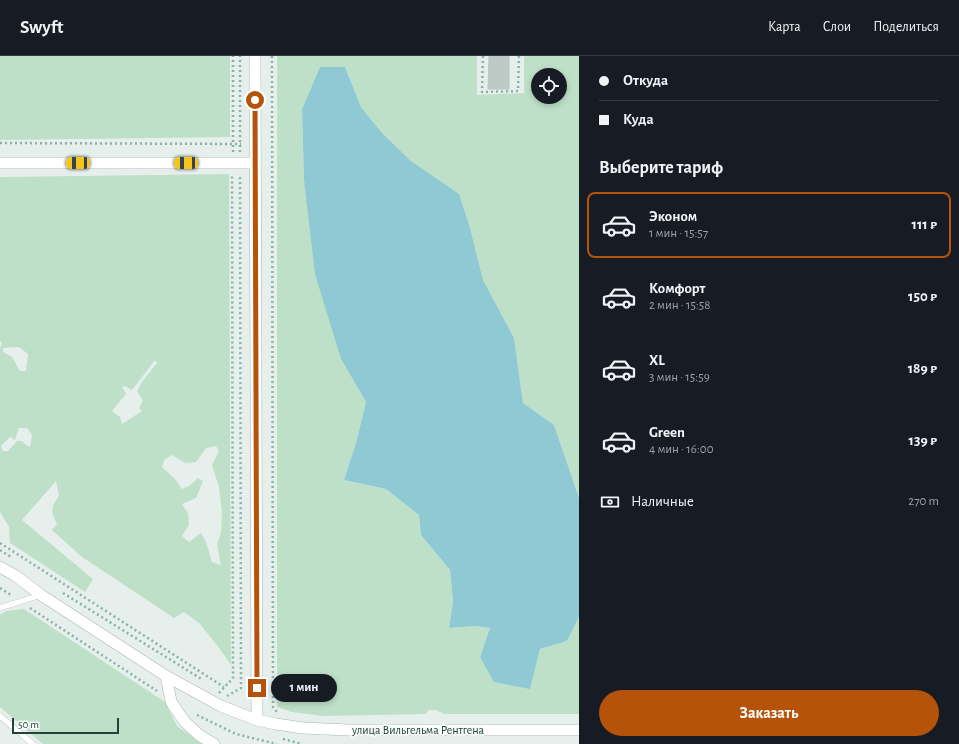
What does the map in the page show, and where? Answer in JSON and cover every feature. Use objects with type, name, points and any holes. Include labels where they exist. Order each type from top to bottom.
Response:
[{"type":"street","points":[[255,56],[257,720]]},
{"type":"street","points":[[0,163],[255,163]]},
{"type":"street","name":"улица Вильгельма Рентгена","points":[[0,567],[16,576],[41,595],[166,676],[221,706],[257,720],[303,728],[348,730],[579,730]]},
{"type":"street","points":[[166,676],[171,701],[185,722],[200,735],[214,744]]},
{"type":"lane","points":[[0,608],[41,595]]},
{"type":"lane","points":[[0,716],[33,744]]},
{"type":"path","points":[[220,691],[227,695],[241,688],[236,163],[233,144],[233,56]]},
{"type":"path","points":[[217,697],[220,691],[233,678],[236,163],[240,144],[240,56]]},
{"type":"path","points":[[272,56],[273,707],[278,712]]},
{"type":"path","points":[[483,56],[482,92],[518,91],[519,56]]},
{"type":"path","points":[[0,144],[272,145]]},
{"type":"path","points":[[0,543],[224,687]]},
{"type":"path","points":[[0,550],[13,559]]},
{"type":"path","points":[[0,588],[146,683],[171,701]]},
{"type":"path","points":[[57,589],[207,683]]},
{"type":"path","points":[[192,712],[236,734],[277,744]]},
{"type":"path","points":[[206,720],[209,714]]},
{"type":"green space","points":[[0,56],[230,56],[230,137],[0,140]]},
{"type":"green space","points":[[277,56],[477,56],[477,95],[524,93],[524,56],[579,56],[579,498],[554,425],[523,403],[514,338],[483,280],[470,228],[411,161],[382,133],[361,107],[345,67],[320,67],[302,109],[304,180],[341,359],[366,402],[356,443],[344,480],[386,489],[419,515],[421,535],[450,570],[453,602],[449,628],[474,626],[490,628],[480,657],[530,689],[540,649],[567,641],[579,617],[579,714],[444,714],[436,710],[428,710],[426,714],[323,716],[292,712],[277,707]]},
{"type":"green space","points":[[229,174],[231,665],[199,623],[184,612],[174,618],[82,557],[52,530],[57,524],[52,512],[54,503],[59,495],[56,481],[22,520],[93,579],[85,592],[10,543],[9,527],[0,512],[0,349],[2,342],[0,341],[0,177]],"holes":[[[19,347],[28,354],[26,371],[20,371],[12,357],[3,352],[3,348]],[[155,360],[157,363],[137,391],[143,401],[139,408],[142,411],[122,424],[120,417],[112,411],[126,394],[122,387],[125,386],[132,390]],[[19,428],[27,428],[32,435],[30,447],[22,441],[17,441],[8,451],[3,451],[1,446],[10,437],[15,440]],[[216,446],[219,451],[212,465],[219,487],[222,512],[221,533],[217,544],[221,565],[212,562],[206,542],[201,533],[189,542],[182,536],[189,525],[188,513],[182,504],[196,498],[203,481],[198,478],[189,486],[182,489],[175,479],[162,467],[164,460],[172,455],[185,463],[196,462],[206,448]]]},
{"type":"green space","points":[[24,609],[165,702],[177,726],[202,744],[43,744],[0,707],[0,615],[6,611]]},
{"type":"water","points":[[320,67],[345,67],[361,107],[382,133],[411,161],[459,194],[470,228],[483,280],[514,338],[523,403],[554,425],[579,498],[579,617],[567,641],[540,649],[530,689],[494,682],[480,657],[490,628],[474,626],[449,628],[453,602],[450,570],[421,535],[419,515],[386,489],[344,480],[356,443],[366,402],[341,359],[315,274],[304,180],[302,109]]},
{"type":"building","points":[[489,56],[509,56],[509,89],[488,89]]},
{"type":"route","points":[[255,100],[257,688]]}]
